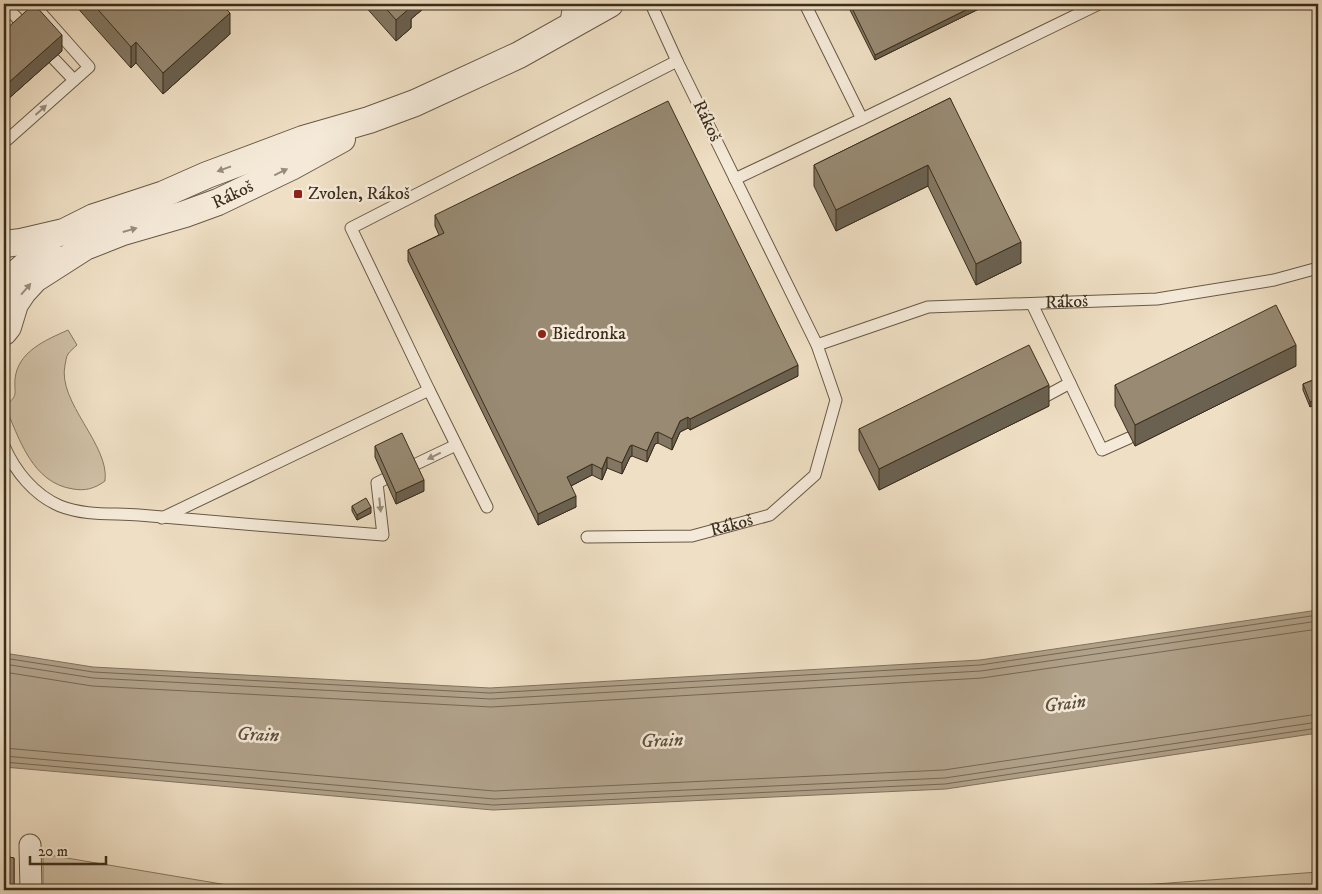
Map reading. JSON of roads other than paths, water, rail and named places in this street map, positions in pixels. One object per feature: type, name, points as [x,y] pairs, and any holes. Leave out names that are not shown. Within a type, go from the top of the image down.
[{"type":"street","name":"Rákoš","points":[[4,244],[64,232],[94,217],[164,194],[207,175],[303,139],[370,120],[415,103],[479,74],[565,30],[610,4]]},
{"type":"street","name":"Rákoš","points":[[4,332],[8,326],[15,304],[35,279],[85,247],[123,232],[185,214],[218,202],[334,144],[370,120]]},
{"type":"street","name":"Rákoš","points":[[4,226],[12,227],[59,217],[94,217]]},
{"type":"street","name":"Rákoš","points":[[4,284],[28,263],[61,249],[85,247]]},
{"type":"street","points":[[30,845],[31,890]]},
{"type":"lane","points":[[4,4],[26,28]]},
{"type":"lane","points":[[4,138],[7,140],[89,67],[33,4]]},
{"type":"lane","points":[[565,30],[569,4]]},
{"type":"lane","name":"Rákoš","points":[[587,537],[692,536],[770,515],[815,475],[836,400],[817,345],[677,61],[651,4]]},
{"type":"lane","points":[[805,4],[862,120]]},
{"type":"lane","points":[[735,179],[862,120],[1099,4]]},
{"type":"lane","points":[[54,59],[74,80]]},
{"type":"lane","points":[[487,507],[350,228],[677,61]]},
{"type":"lane","name":"Rákoš","points":[[817,345],[928,307],[1157,300],[1274,280],[1318,268]]},
{"type":"lane","points":[[1032,304],[1102,450],[1129,438]]},
{"type":"lane","points":[[1046,396],[1070,383]]},
{"type":"lane","points":[[162,518],[429,390]]},
{"type":"lane","points":[[412,466],[456,445]]},
{"type":"lane","points":[[4,446],[24,479],[43,496],[59,506],[96,514],[383,535],[377,483],[385,479]]},
{"type":"water","name":"Grain","points":[[1318,610],[1318,733],[946,789],[493,810],[4,767],[4,653],[93,667],[490,688],[980,660]]},
{"type":"place","name":"Zvolen, Rákoš","points":[[298,194]]},
{"type":"place","name":"Biedronka","points":[[542,334]]}]
